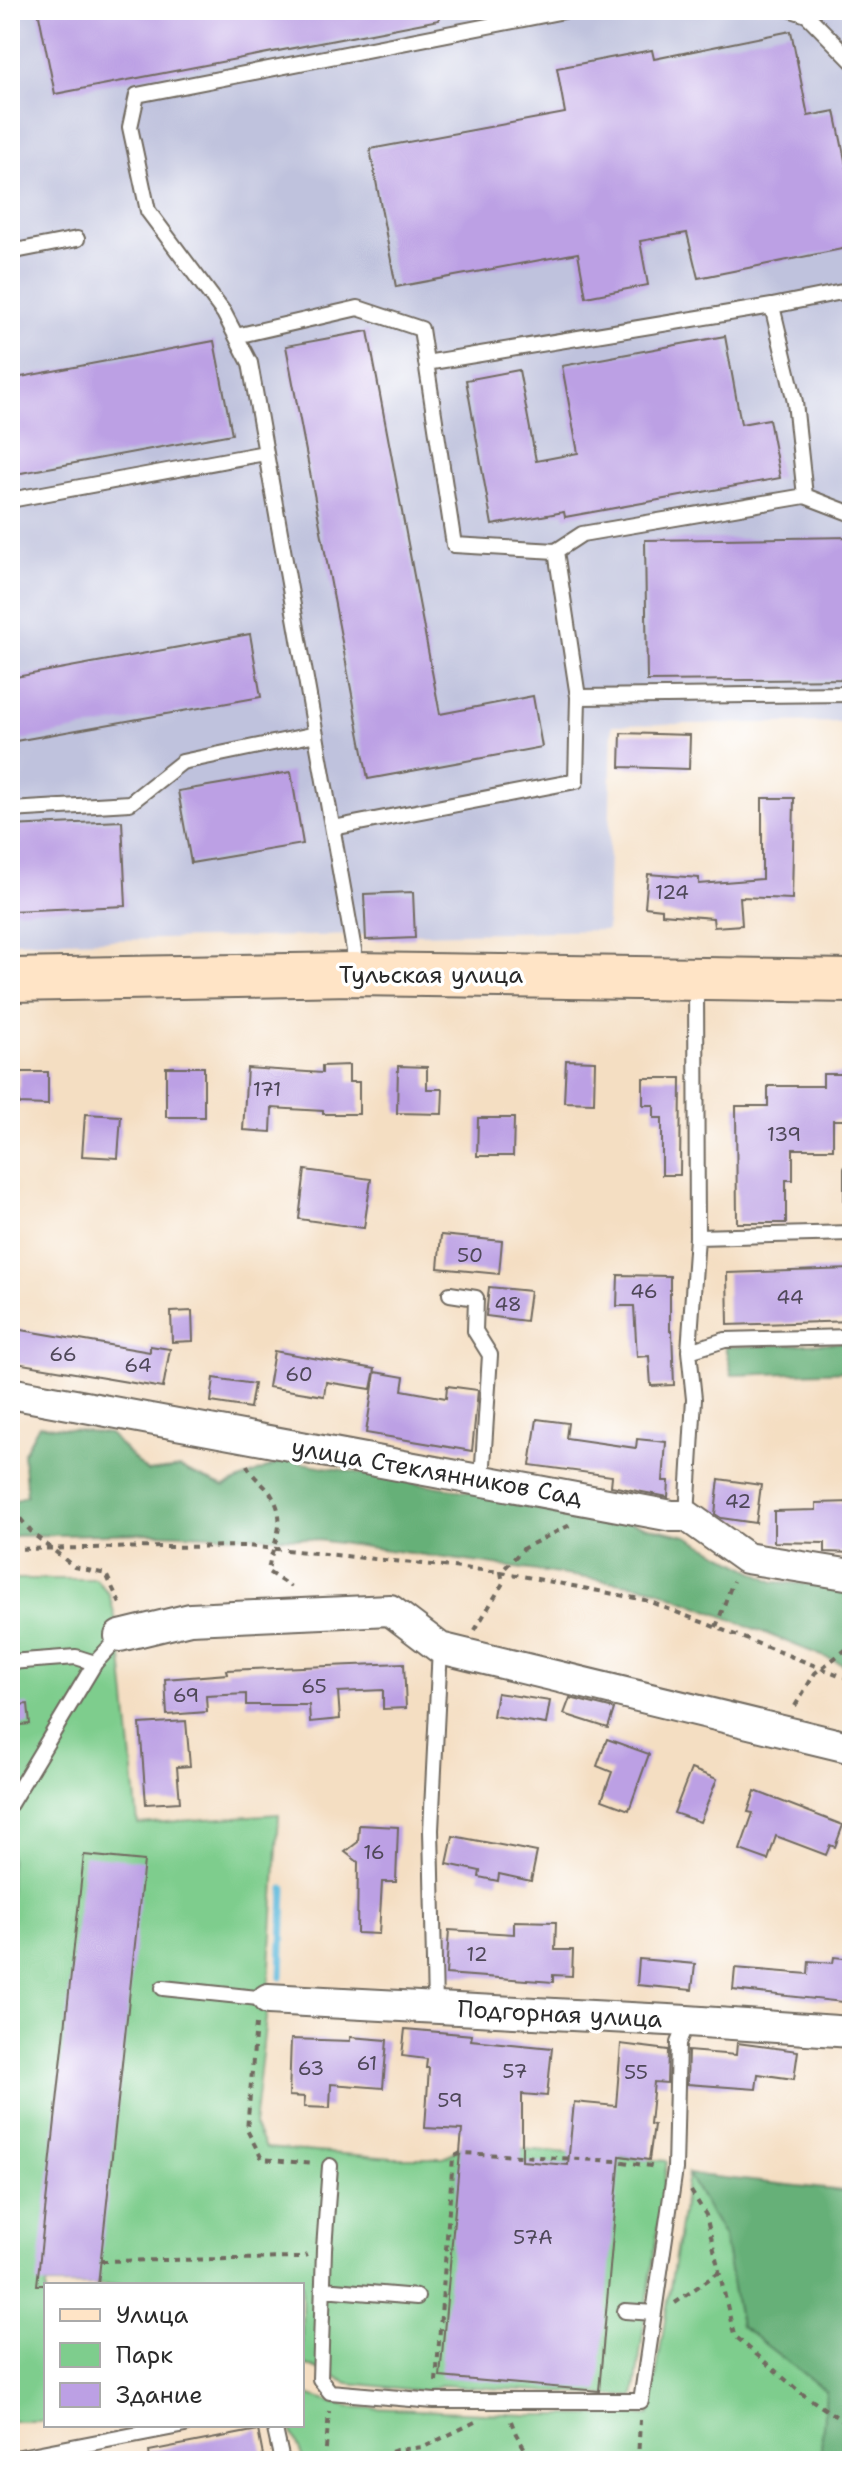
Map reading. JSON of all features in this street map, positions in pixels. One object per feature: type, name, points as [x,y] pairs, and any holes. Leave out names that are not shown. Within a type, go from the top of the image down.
[{"type":"main road","name":"Тульская улица","points":[[10,980],[352,974],[852,981]]},
{"type":"street","name":"улица Стеклянников Сад","points":[[10,1393],[687,1516],[746,1558],[852,1575]]},
{"type":"street","points":[[127,1634],[190,1619],[390,1610],[440,1648],[852,1748]]},
{"type":"street","name":"Подгорная улица","points":[[263,1998],[852,2032]]},
{"type":"lane","points":[[352,974],[354,950],[250,363],[224,313],[148,211],[130,127],[137,95],[569,10]]},
{"type":"lane","points":[[792,10],[807,15],[852,61]]},
{"type":"lane","points":[[10,252],[77,239]]},
{"type":"lane","points":[[426,363],[852,290]]},
{"type":"lane","points":[[772,306],[795,402],[805,496]]},
{"type":"lane","points":[[236,336],[358,308],[421,329],[454,545],[556,551],[582,534],[805,496],[852,514]]},
{"type":"lane","points":[[10,500],[265,453]]},
{"type":"lane","points":[[333,828],[576,781],[578,697],[556,551]]},
{"type":"lane","points":[[578,697],[852,694]]},
{"type":"lane","points":[[10,810],[130,803],[182,762],[316,734]]},
{"type":"lane","points":[[687,1516],[694,1399],[689,1351],[697,1237],[696,977]]},
{"type":"lane","points":[[697,1237],[852,1233],[852,1169]]},
{"type":"lane","points":[[450,1294],[476,1298],[475,1331],[490,1355],[482,1480]]},
{"type":"lane","points":[[689,1351],[725,1340],[852,1337]]},
{"type":"lane","points":[[10,1804],[95,1663],[127,1634]]},
{"type":"lane","points":[[435,2007],[431,1830],[440,1648]]},
{"type":"lane","points":[[10,1662],[76,1657],[95,1663]]},
{"type":"lane","points":[[163,1988],[263,1998]]},
{"type":"lane","points":[[330,2166],[320,2379],[330,2392],[434,2401],[641,2401],[675,2169],[678,2043],[687,2021]]},
{"type":"lane","points":[[323,2289],[417,2297]]},
{"type":"lane","points":[[625,2311],[654,2313]]},
{"type":"lane","points":[[10,2459],[175,2427]]},
{"type":"lane","points":[[274,2427],[282,2461]]},
{"type":"path","points":[[234,1434],[249,1471],[269,1491],[278,1507],[280,1528],[268,1572],[329,1613]]},
{"type":"path","points":[[10,1497],[19,1517],[33,1534],[74,1567],[106,1574],[127,1634]]},
{"type":"path","points":[[501,1572],[524,1548],[612,1504]]},
{"type":"path","points":[[10,1549],[247,1546],[501,1572],[645,1600],[852,1680]]},
{"type":"path","points":[[716,1627],[731,1586],[746,1558]]},
{"type":"path","points":[[440,1648],[468,1642],[503,1583],[501,1572]]},
{"type":"path","points":[[773,1729],[797,1705],[820,1667],[852,1645]]},
{"type":"path","points":[[263,1998],[247,2130],[262,2159],[330,2166]]},
{"type":"path","points":[[434,2401],[453,2157],[461,2153],[601,2160],[675,2169],[706,2215],[734,2335],[801,2393],[852,2427]]},
{"type":"path","points":[[101,2261],[299,2258],[324,2249]]},
{"type":"path","points":[[325,2461],[330,2392]]},
{"type":"path","points":[[506,2401],[516,2434],[532,2461]]},
{"type":"path","points":[[369,2461],[396,2450],[424,2447],[482,2419]]},
{"type":"shaded area","points":[[10,10],[852,10],[852,722],[612,725],[607,930],[415,934],[415,938],[366,940],[365,935],[10,942]]},
{"type":"green space","points":[[852,1342],[852,1371],[732,1375],[725,1347]]},
{"type":"green space","points":[[39,1425],[109,1434],[147,1472],[180,1468],[224,1487],[285,1460],[579,1511],[687,1536],[774,1582],[843,1586],[852,1600],[852,1668],[650,1587],[303,1538],[153,1533],[10,1536],[10,1503],[27,1495],[23,1454]]},
{"type":"green space","points":[[10,1579],[96,1579],[109,1594],[120,1636],[138,1824],[279,1814],[268,1999],[254,2125],[265,2148],[393,2158],[444,2158],[459,2148],[522,2149],[667,2161],[634,2397],[441,2385],[425,2391],[348,2383],[304,2364],[304,2283],[44,2283],[44,2421],[10,2421]]},
{"type":"green space","points":[[688,2174],[724,2237],[740,2325],[827,2391],[820,2461],[304,2461],[290,2427],[304,2427],[304,2389],[310,2396],[348,2407],[528,2415],[650,2415]]},
{"type":"green space","points":[[688,2174],[852,2192],[852,2461],[820,2461],[826,2391],[740,2325],[724,2237]]},
{"type":"building","points":[[38,10],[438,10],[439,20],[55,94]]},
{"type":"building","points":[[791,31],[808,116],[835,111],[852,194],[852,247],[698,278],[687,233],[640,241],[648,285],[586,297],[578,253],[396,287],[370,149],[565,113],[557,68],[652,50],[654,59]]},
{"type":"building","points":[[368,331],[440,714],[533,696],[542,747],[368,779],[286,346]]},
{"type":"building","points":[[725,336],[741,424],[769,419],[780,478],[565,517],[564,512],[492,525],[466,380],[519,370],[536,461],[578,453],[562,366]]},
{"type":"building","points":[[214,341],[232,434],[10,475],[10,379]]},
{"type":"building","points":[[852,537],[852,679],[647,681],[645,540]]},
{"type":"building","points":[[250,634],[261,697],[10,742],[10,678]]},
{"type":"building","points":[[621,733],[690,735],[689,769],[620,767]]},
{"type":"building","points":[[291,772],[303,844],[191,863],[178,791]]},
{"type":"building","points":[[762,798],[794,798],[792,899],[740,897],[742,925],[714,927],[713,918],[662,914],[662,909],[645,907],[648,874],[699,878],[699,884],[762,879]]},
{"type":"building","points":[[122,821],[126,906],[10,911],[10,826]]},
{"type":"building","points":[[413,892],[415,938],[366,940],[364,894]]},
{"type":"building","points":[[566,1060],[595,1061],[594,1103],[564,1102]]},
{"type":"building","points":[[349,1065],[349,1082],[359,1082],[359,1114],[323,1114],[323,1111],[272,1108],[271,1132],[243,1130],[247,1068],[322,1073],[322,1066]]},
{"type":"building","points":[[398,1066],[427,1067],[427,1089],[443,1089],[442,1114],[397,1113]]},
{"type":"building","points":[[166,1067],[204,1067],[204,1117],[166,1117]]},
{"type":"building","points":[[19,1072],[48,1072],[48,1105],[19,1104]]},
{"type":"building","points":[[823,1074],[852,1074],[852,1120],[833,1120],[833,1149],[793,1149],[793,1180],[786,1180],[786,1223],[737,1223],[736,1106],[768,1106],[768,1086],[823,1086]]},
{"type":"building","points":[[643,1078],[681,1078],[680,1175],[662,1175],[662,1118],[654,1118],[654,1105],[643,1105]]},
{"type":"building","points":[[85,1114],[121,1116],[118,1158],[82,1156]]},
{"type":"building","points":[[478,1118],[514,1118],[513,1156],[477,1156]]},
{"type":"building","points":[[305,1170],[371,1179],[364,1228],[299,1219]]},
{"type":"building","points":[[441,1235],[502,1241],[499,1274],[438,1268]]},
{"type":"building","points":[[852,1269],[852,1321],[728,1325],[727,1273]]},
{"type":"building","points":[[618,1275],[670,1276],[674,1385],[651,1386],[649,1356],[637,1357],[634,1306],[617,1306]]},
{"type":"building","points":[[489,1287],[530,1291],[526,1321],[486,1316]]},
{"type":"building","points":[[192,1311],[193,1341],[172,1342],[171,1312]]},
{"type":"building","points":[[10,1328],[150,1352],[150,1346],[170,1349],[163,1388],[10,1362]]},
{"type":"building","points":[[274,1351],[375,1369],[371,1389],[326,1382],[324,1396],[268,1387]]},
{"type":"building","points":[[375,1372],[404,1377],[402,1390],[446,1398],[447,1386],[478,1390],[472,1451],[366,1433]]},
{"type":"building","points":[[214,1378],[254,1384],[250,1408],[211,1402]]},
{"type":"building","points":[[537,1419],[568,1423],[566,1438],[636,1448],[637,1439],[666,1442],[663,1481],[669,1481],[668,1497],[611,1486],[612,1476],[530,1465]]},
{"type":"building","points":[[719,1479],[761,1485],[756,1523],[721,1518],[715,1514]]},
{"type":"building","points":[[852,1502],[852,1553],[825,1552],[825,1543],[774,1542],[774,1511],[816,1510],[816,1503]]},
{"type":"building","points":[[404,1663],[406,1708],[383,1709],[383,1690],[338,1692],[340,1719],[310,1722],[309,1705],[246,1705],[246,1694],[206,1696],[207,1712],[167,1715],[165,1679],[227,1674],[226,1670]]},
{"type":"building","points":[[497,1693],[550,1701],[546,1724],[493,1716]]},
{"type":"building","points":[[570,1698],[614,1709],[608,1728],[564,1714]]},
{"type":"building","points":[[28,1704],[30,1724],[10,1726],[10,1706]]},
{"type":"building","points":[[186,1721],[190,1766],[177,1767],[180,1802],[146,1804],[140,1724]]},
{"type":"building","points":[[607,1739],[649,1754],[629,1810],[602,1800],[612,1772],[597,1766]]},
{"type":"building","points":[[691,1769],[717,1779],[700,1822],[674,1813]]},
{"type":"building","points":[[755,1791],[843,1825],[835,1847],[830,1845],[826,1855],[776,1836],[768,1860],[740,1850],[753,1813],[748,1812]]},
{"type":"building","points":[[359,1825],[398,1827],[396,1882],[382,1882],[379,1934],[357,1933],[358,1862],[345,1852],[358,1842]]},
{"type":"building","points":[[453,1836],[537,1852],[531,1881],[499,1874],[498,1881],[479,1877],[480,1871],[447,1864]]},
{"type":"building","points":[[84,1855],[144,1861],[98,2283],[37,2285]]},
{"type":"building","points":[[514,1921],[556,1922],[555,1950],[573,1950],[572,1976],[553,1975],[553,1982],[446,1974],[449,1930],[514,1934]]},
{"type":"building","points":[[834,1957],[852,1959],[852,2003],[733,1990],[735,1968],[808,1974],[809,1961],[833,1963]]},
{"type":"building","points":[[639,1959],[695,1964],[692,1990],[637,1985]]},
{"type":"building","points":[[405,2029],[472,2035],[471,2040],[552,2048],[547,2096],[522,2094],[522,2161],[568,2165],[574,2102],[616,2106],[621,2044],[668,2050],[667,2083],[654,2082],[650,2124],[654,2125],[649,2160],[620,2156],[599,2391],[440,2377],[462,2130],[425,2128],[429,2068],[426,2068],[427,2059],[402,2056]]},
{"type":"building","points":[[350,2037],[387,2040],[383,2088],[331,2084],[330,2108],[304,2107],[305,2097],[289,2096],[291,2039],[350,2041]]},
{"type":"building","points":[[737,2043],[798,2051],[794,2079],[758,2074],[756,2089],[687,2084],[688,2051],[736,2055]]},
{"type":"building","points":[[258,2430],[264,2461],[150,2461],[149,2451]]},
{"type":"waterway","points":[[281,1977],[284,1889]]}]
